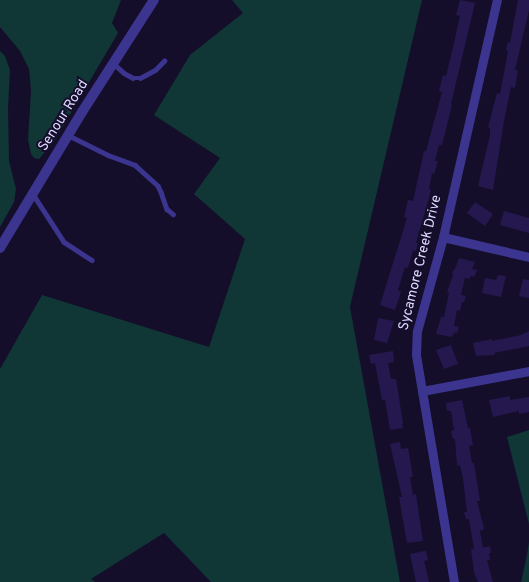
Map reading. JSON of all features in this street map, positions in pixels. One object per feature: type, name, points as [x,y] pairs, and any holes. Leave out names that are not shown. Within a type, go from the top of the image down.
[{"type":"street","name":"Senour Road","points":[[0,248],[68,135],[154,0]]},
{"type":"street","name":"Sycamore Creek Drive","points":[[454,582],[416,355],[417,331],[443,237],[497,0]]},
{"type":"street","points":[[443,237],[529,257]]},
{"type":"street","points":[[422,391],[529,371]]},
{"type":"lane","points":[[114,64],[124,73],[134,78],[140,78],[155,70],[164,61]]},
{"type":"lane","points":[[68,135],[108,155],[135,165],[158,186],[162,192],[167,209],[173,214]]},
{"type":"lane","points":[[33,193],[64,242],[92,260]]},
{"type":"green space","points":[[0,0],[121,0],[112,23],[118,33],[55,140],[39,159],[34,158],[31,154],[28,140],[31,90],[29,69],[20,51],[0,27]]},
{"type":"green space","points":[[232,0],[422,0],[350,307],[400,582],[211,582],[164,533],[91,579],[95,582],[0,582],[0,369],[42,295],[209,347],[245,239],[194,194],[220,158],[154,115],[190,55],[243,13]]},
{"type":"green space","points":[[0,51],[5,56],[10,70],[8,108],[9,161],[16,189],[14,202],[0,227]]},
{"type":"green space","points":[[529,430],[529,524],[507,437]]},
{"type":"green space","points":[[529,542],[529,582],[521,582],[527,555]]},
{"type":"building","points":[[460,0],[475,3],[442,145],[439,145],[435,161],[438,161],[434,174],[432,173],[429,189],[431,189],[416,243],[418,243],[416,251],[413,250],[408,268],[405,267],[398,290],[401,292],[395,310],[380,305],[407,218],[404,217],[408,200],[413,201],[424,151],[426,151],[442,92],[439,91],[443,75],[446,76],[454,43],[460,16],[456,15]]},
{"type":"building","points":[[518,0],[529,0],[529,10],[515,70],[518,70],[515,88],[511,87],[504,121],[493,190],[478,186],[490,135],[490,128],[488,127],[497,93],[500,94],[508,51],[506,50],[508,42],[510,43]]},
{"type":"building","points":[[475,202],[493,214],[485,226],[467,213]]},
{"type":"building","points":[[504,211],[529,218],[529,233],[500,225]]},
{"type":"building","points":[[459,258],[475,262],[472,269],[477,270],[474,277],[471,276],[469,279],[465,278],[461,295],[466,296],[464,302],[462,302],[460,311],[457,310],[454,326],[459,327],[457,333],[454,333],[452,337],[436,334],[441,317],[444,317],[449,293],[447,292],[453,275],[452,272],[455,269]]},
{"type":"building","points":[[498,275],[506,276],[501,297],[482,293],[485,278],[496,280]]},
{"type":"building","points":[[523,279],[529,280],[529,298],[519,296]]},
{"type":"building","points":[[378,318],[394,321],[387,343],[374,340]]},
{"type":"building","points":[[529,331],[529,346],[494,353],[495,355],[476,356],[473,343],[521,335]]},
{"type":"building","points":[[451,345],[458,364],[444,369],[436,350]]},
{"type":"building","points":[[393,351],[394,362],[388,363],[391,379],[396,379],[403,428],[390,430],[385,400],[382,400],[375,363],[371,364],[369,355]]},
{"type":"building","points":[[510,396],[510,400],[529,397],[529,412],[519,414],[519,411],[493,417],[489,400]]},
{"type":"building","points":[[462,400],[473,445],[469,446],[472,463],[474,463],[480,501],[477,501],[484,528],[480,531],[483,548],[490,546],[490,560],[487,560],[493,582],[478,582],[474,572],[471,549],[474,549],[469,519],[466,519],[464,512],[467,512],[463,479],[460,465],[457,466],[455,439],[453,439],[451,431],[454,430],[451,411],[447,411],[446,403]]},
{"type":"building","points":[[400,442],[401,449],[408,448],[413,477],[410,477],[413,495],[416,494],[423,541],[407,543],[399,497],[402,497],[390,444]]},
{"type":"building","points":[[426,551],[428,560],[424,561],[429,582],[416,582],[410,554]]}]
